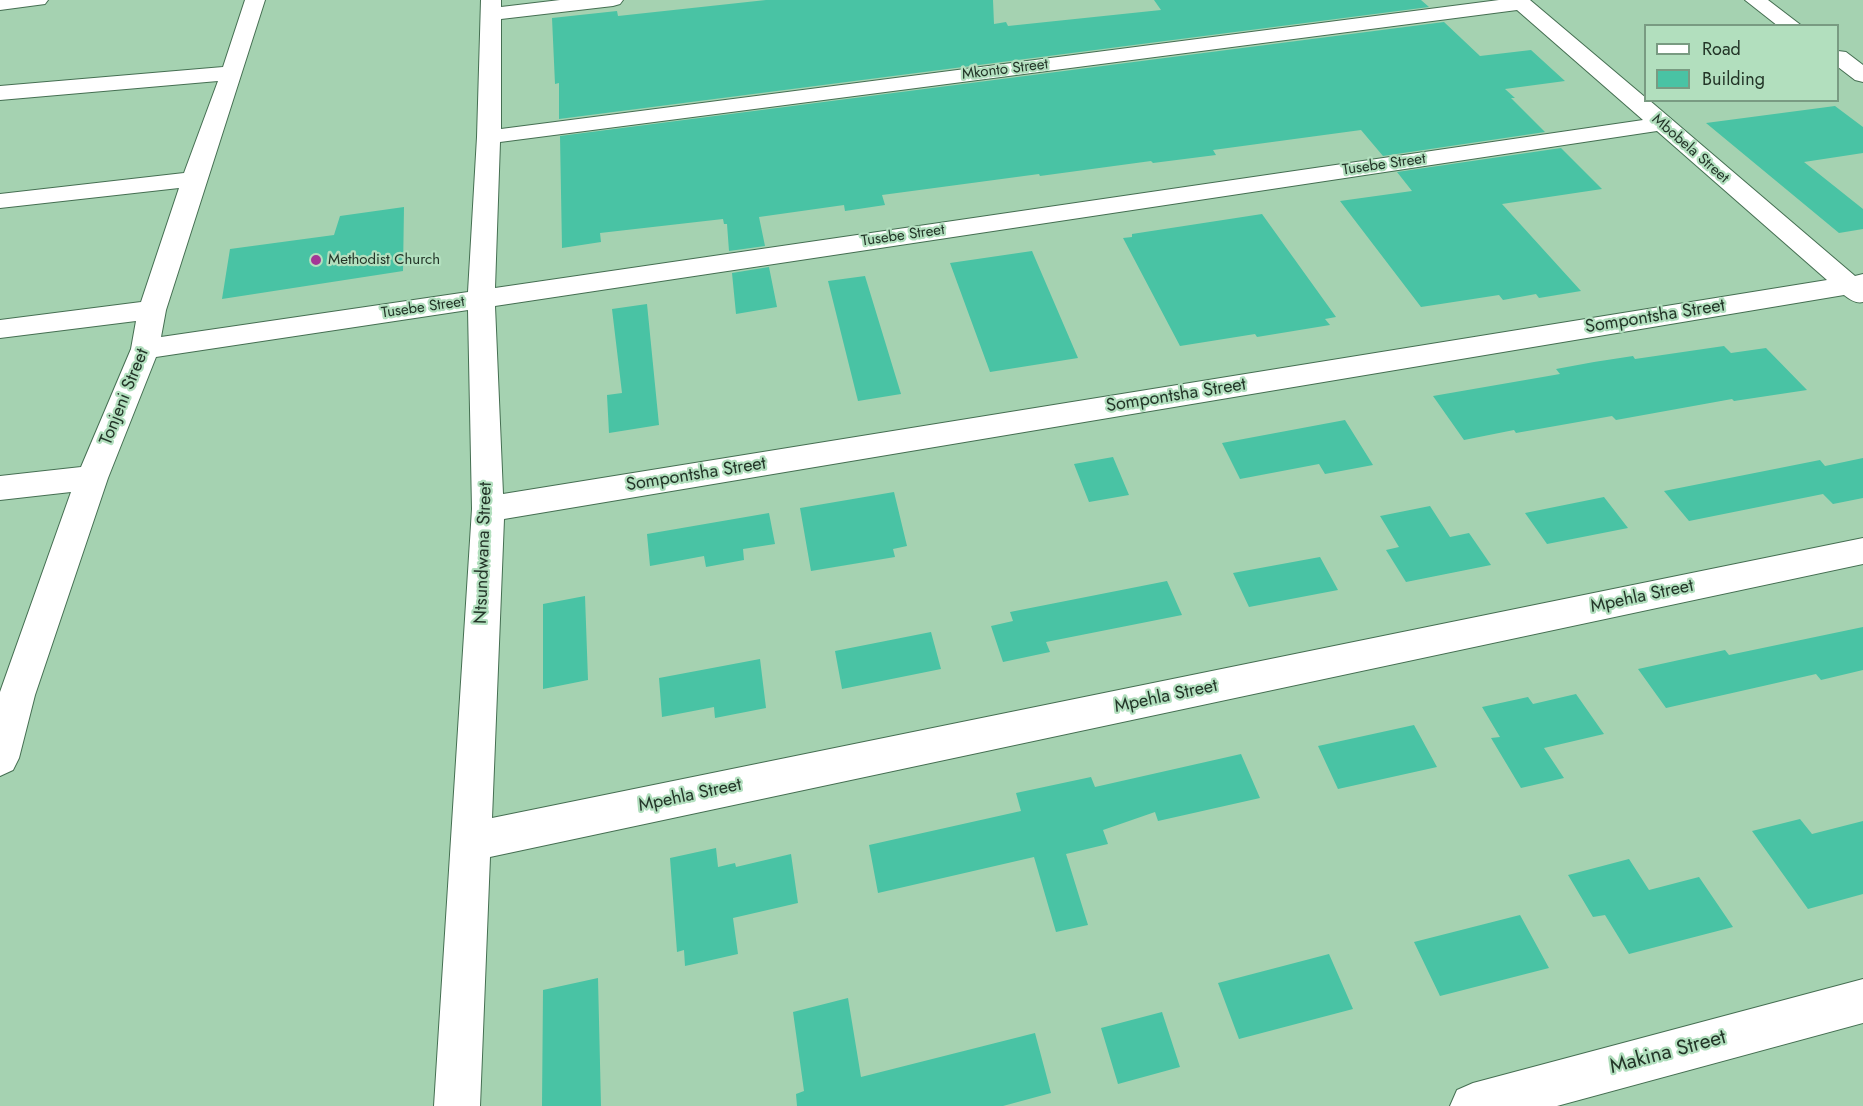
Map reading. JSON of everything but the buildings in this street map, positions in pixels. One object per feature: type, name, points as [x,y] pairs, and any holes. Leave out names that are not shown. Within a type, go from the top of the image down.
[{"type":"street","points":[[0,4],[38,0]]},
{"type":"street","name":"Tonjeni Street","points":[[0,758],[9,697],[92,478],[145,349],[152,310],[255,0]]},
{"type":"street","points":[[490,7],[613,0]]},
{"type":"street","points":[[1755,0],[1789,24]]},
{"type":"street","name":"Mbobela Street","points":[[1520,2],[1661,124],[1859,288]]},
{"type":"street","name":"Mkonto Street","points":[[489,138],[1520,2]]},
{"type":"street","name":"Ntsundwana Street","points":[[457,1106],[488,509],[481,299],[489,138],[490,7]]},
{"type":"street","points":[[1839,58],[1863,75]]},
{"type":"street","points":[[0,93],[232,73]]},
{"type":"street","name":"Tusebe Street","points":[[145,349],[1661,124]]},
{"type":"street","points":[[0,201],[194,179]]},
{"type":"street","name":"Sompontsha Street","points":[[488,509],[1859,288]]},
{"type":"street","points":[[0,329],[152,310]]},
{"type":"street","points":[[0,488],[92,478]]},
{"type":"street","name":"Mpehla Street","points":[[469,842],[1863,551]]},
{"type":"street","name":"Makina Street","points":[[1473,1106],[1863,1001]]},
{"type":"place","name":"Methodist Church","points":[[316,260]]}]
